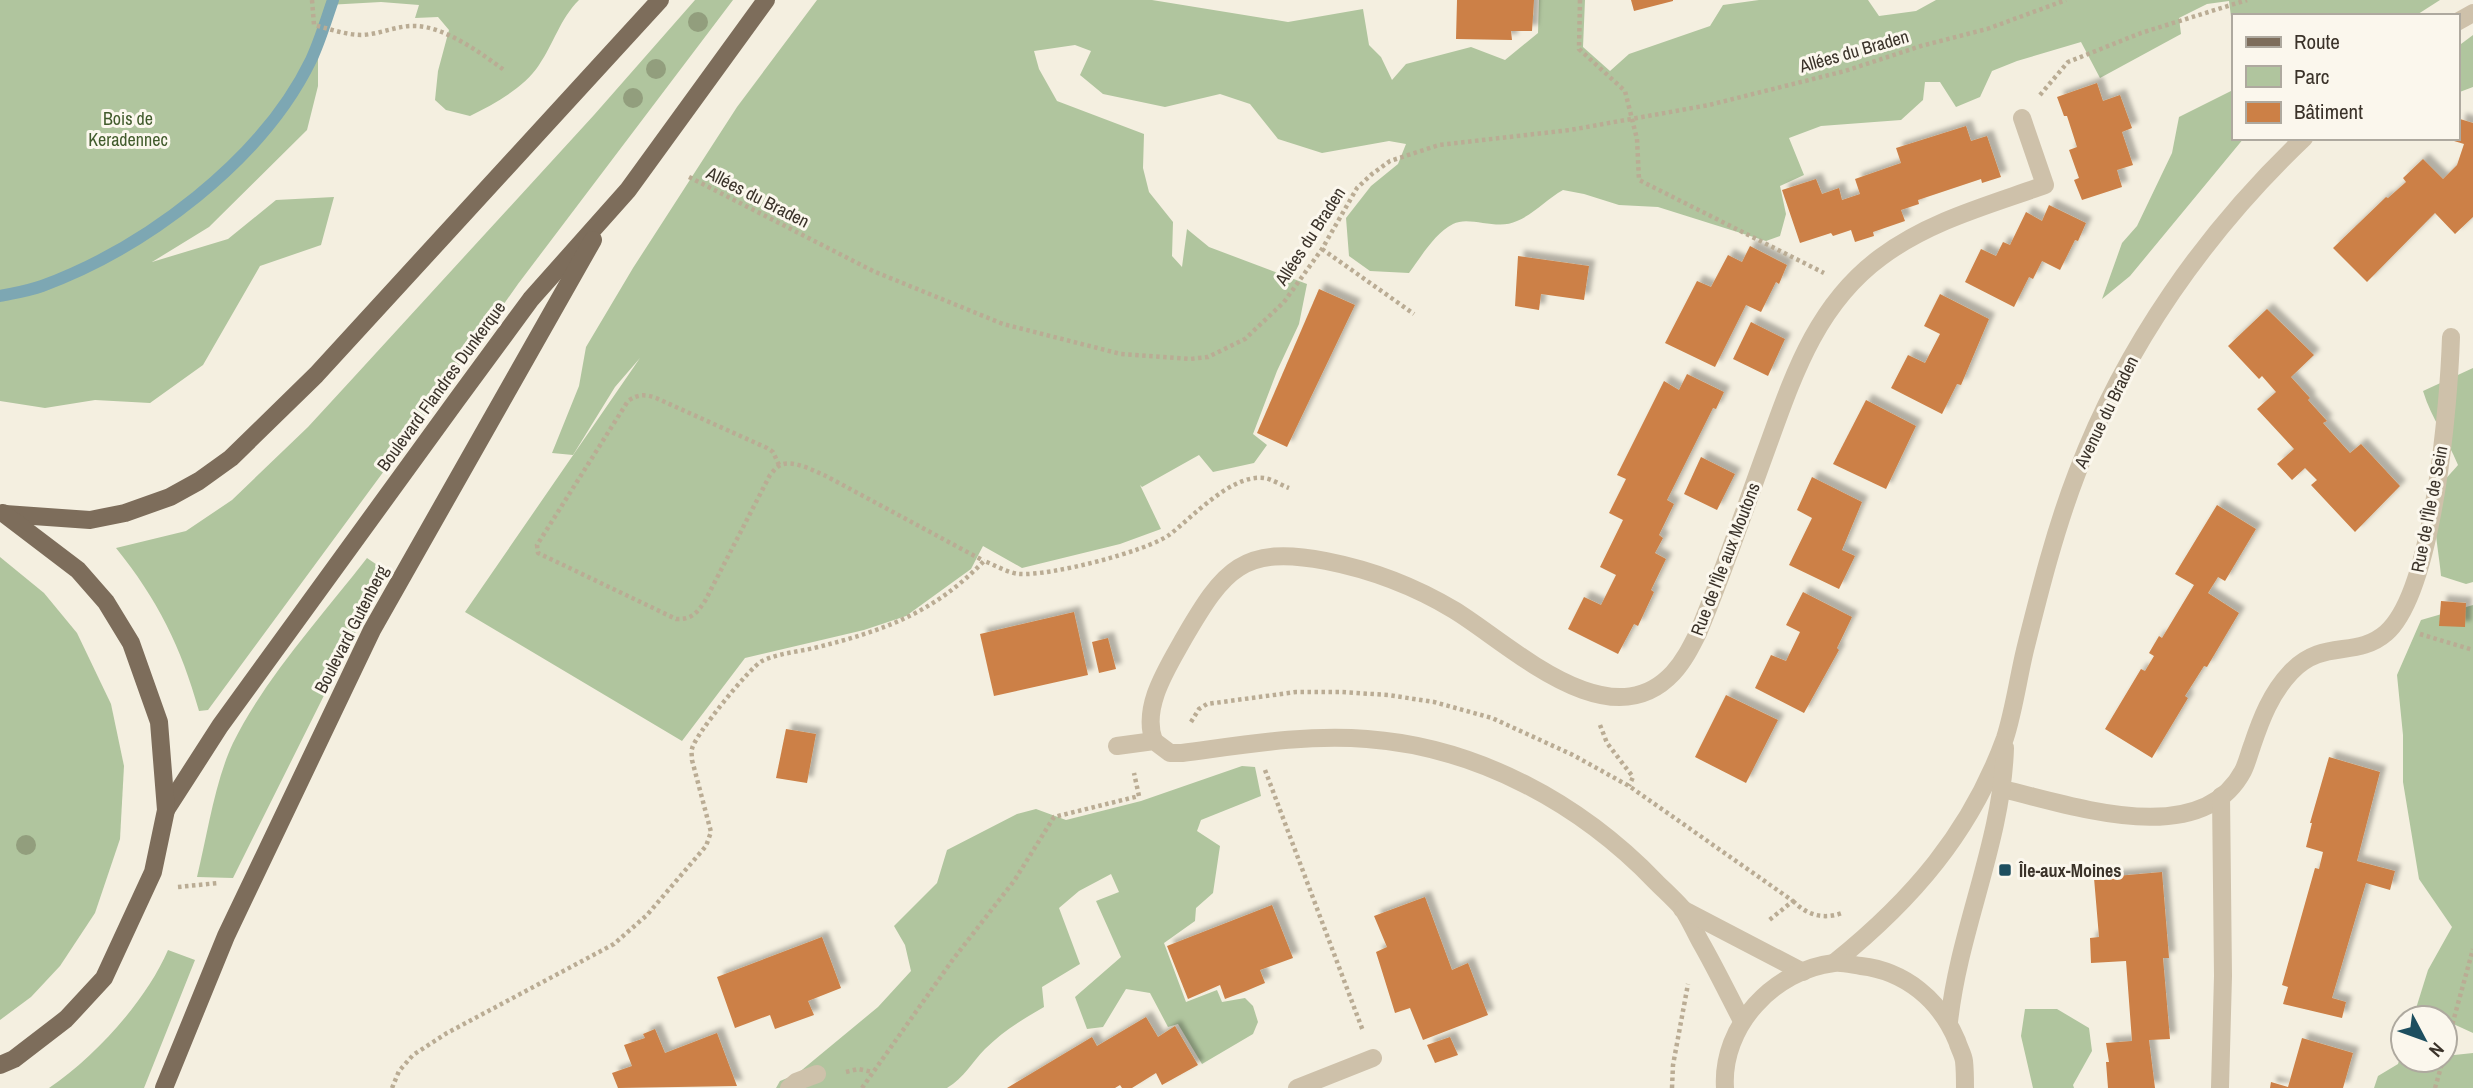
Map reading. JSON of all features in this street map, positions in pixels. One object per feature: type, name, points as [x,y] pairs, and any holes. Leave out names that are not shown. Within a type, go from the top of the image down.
[{"type":"main road","points":[[3,513],[90,520],[125,513],[170,497],[232,458],[335,355],[660,0]]},
{"type":"main road","name":"Boulevard Flandres Dunkerque","points":[[166,810],[252,681],[531,299],[628,190],[766,0]]},
{"type":"main road","name":"Boulevard Gutenberg","points":[[164,1088],[246,892],[372,630],[612,208]]},
{"type":"main road","points":[[0,1065],[14,1059],[66,1020],[104,978],[153,872],[166,810],[159,722],[131,643],[106,602],[78,570],[3,513]]},
{"type":"street","name":"Rue de l'Île aux Moutons","points":[[1154,741],[1150,730],[1157,694],[1166,671],[1190,628],[1230,573],[1258,558],[1277,555],[1357,567],[1411,587],[1454,610],[1573,687],[1615,698],[1656,687],[1671,675],[1685,658],[1712,599],[1797,366],[1829,307],[1847,284],[1881,256],[1917,234],[1943,221],[2045,185],[2022,118]]},
{"type":"street","name":"Avenue du Braden","points":[[1835,962],[1891,915],[1938,862],[1981,791],[2005,736],[2045,570],[2077,472],[2110,396],[2171,295],[2221,227],[2247,196],[2302,140]]},
{"type":"street","name":"Rue de l'Île de Sein","points":[[2002,789],[2086,810],[2133,815],[2193,813],[2221,796],[2243,771],[2266,708],[2279,684],[2300,663],[2317,653],[2371,642],[2385,634],[2397,622],[2412,592],[2430,526],[2444,433],[2451,337]]},
{"type":"street","name":"Avenue du Braden","points":[[1949,1022],[1954,982],[1982,879],[2002,789],[2005,736]]},
{"type":"street","points":[[1122,746],[1154,741],[1170,753],[1182,753],[1301,739],[1367,739],[1410,744],[1517,779],[1585,821],[1641,866],[1682,909],[1742,1021]]},
{"type":"street","points":[[2220,1088],[2221,796]]},
{"type":"street","points":[[1682,909],[1803,972]]},
{"type":"street","points":[[1725,1088],[1729,1048],[1742,1021],[1759,1000],[1779,983],[1835,962],[1874,967],[1904,979],[1930,997],[1949,1022],[1964,1059],[1965,1088]]},
{"type":"street","points":[[1297,1088],[1373,1058]]},
{"type":"street","points":[[789,1088],[796,1082],[817,1074]]},
{"type":"path","points":[[312,0],[314,25],[364,35],[419,26],[447,35],[476,50],[504,70]]},
{"type":"path","points":[[1580,0],[1579,49],[1625,91],[1639,150],[1639,180],[1847,284]]},
{"type":"path","name":"Allées du Braden","points":[[689,177],[851,261],[1003,324],[1121,354],[1190,359],[1208,357],[1245,339],[1284,302],[1322,249],[1357,188],[1390,161],[1439,145],[1570,130],[1709,105],[1845,71],[1921,46],[1987,29],[2066,0]]},
{"type":"path","points":[[2022,118],[2068,62],[2141,33],[2247,0]]},
{"type":"path","points":[[1322,249],[1414,314]]},
{"type":"path","points":[[779,466],[773,452],[767,448],[647,394],[635,397],[628,401],[537,545],[538,553],[676,619],[687,620],[699,611],[705,601],[771,475],[779,466],[794,465],[826,476],[984,561],[1018,574],[1069,568],[1143,549],[1168,535],[1199,509],[1246,480],[1264,478],[1289,488]]},
{"type":"path","points":[[392,1088],[399,1071],[413,1055],[447,1033],[614,944],[647,915],[706,846],[711,832],[692,760],[692,749],[729,696],[759,663],[893,625],[920,612],[965,582],[984,561]]},
{"type":"path","points":[[2397,622],[2422,635],[2473,650]]},
{"type":"path","points":[[1601,696],[1599,721],[1607,743],[1633,777],[1629,786]]},
{"type":"path","points":[[1254,743],[1373,1058]]},
{"type":"path","points":[[862,1088],[954,958],[1014,881],[1054,817],[1139,796],[1122,746]]},
{"type":"path","points":[[1793,901],[1808,913],[1820,917],[1845,911]]},
{"type":"path","points":[[2458,1004],[2473,949]]},
{"type":"green space","name":"Bois de Keradennec","points":[[0,0],[579,0],[567,15],[533,73],[508,95],[470,116],[446,110],[435,100],[438,71],[449,30],[438,17],[415,18],[419,5],[381,2],[327,5],[318,59],[318,86],[307,130],[209,227],[152,262],[228,239],[276,200],[334,197],[321,245],[260,266],[203,365],[150,403],[95,400],[45,408],[0,401]]},
{"type":"green space","points":[[695,0],[733,0],[518,284],[437,399],[208,710],[199,711],[167,625],[144,586],[116,548],[186,531],[232,500],[308,427],[594,115]]},
{"type":"green space","points":[[817,0],[1152,0],[1288,22],[1363,9],[1369,45],[1381,57],[1392,80],[1406,64],[1471,47],[1505,60],[1538,33],[1539,0],[1585,0],[1583,47],[1610,71],[1629,54],[1710,26],[1723,5],[1759,0],[1868,0],[1879,16],[1916,11],[1936,0],[2440,0],[2418,14],[2232,14],[2232,24],[2229,1],[2207,4],[2179,18],[2181,34],[2100,78],[2081,42],[1992,71],[1980,97],[1956,107],[1940,82],[1925,82],[1923,100],[1901,120],[1821,126],[1789,138],[1804,175],[1780,186],[1786,214],[1780,236],[1766,241],[1658,207],[1619,205],[1563,190],[1529,214],[1509,224],[1467,221],[1453,224],[1434,240],[1409,273],[1370,271],[1349,256],[1346,218],[1371,186],[1398,164],[1406,144],[1389,141],[1322,153],[1278,139],[1250,104],[1220,94],[1165,107],[1103,94],[1080,75],[1091,51],[1075,45],[1034,51],[1039,69],[1057,101],[1144,134],[1143,168],[1149,192],[1173,222],[1172,256],[1182,267],[1187,229],[1209,247],[1307,284],[1299,324],[1277,371],[1253,434],[1267,445],[1254,463],[1213,472],[1199,455],[1142,487],[1140,485],[1161,529],[1120,544],[1022,568],[983,546],[971,569],[906,616],[864,630],[745,658],[682,741],[465,612],[640,358],[615,387],[573,455],[552,453],[579,386],[586,347],[633,268],[737,107]]},
{"type":"green space","points":[[2473,35],[2473,87],[2459,92],[2459,46]]},
{"type":"green space","points":[[2232,90],[2232,140],[2242,140],[2130,276],[2102,299],[2122,243],[2137,226],[2172,153],[2179,117]]},
{"type":"green space","points":[[2473,368],[2473,582],[2466,584],[2441,576],[2435,508],[2440,487],[2458,465],[2423,391]]},
{"type":"green space","points":[[0,557],[44,593],[77,633],[111,704],[124,766],[120,839],[95,913],[60,966],[31,997],[0,1020]]},
{"type":"green space","points":[[367,558],[386,571],[233,878],[197,877],[216,791],[233,743],[278,671]]},
{"type":"green space","points":[[2473,605],[2473,1033],[2459,1027],[2459,1004],[2417,1004],[2428,970],[2452,927],[2419,879],[2403,782],[2403,735],[2397,675],[2421,620]]},
{"type":"green space","points":[[1242,766],[1255,767],[1261,796],[1201,820],[1197,831],[1220,846],[1213,893],[1196,908],[1195,921],[1164,943],[1186,1002],[1217,990],[1222,1002],[1245,998],[1253,1006],[1258,1022],[1253,1034],[1202,1064],[1178,1024],[1168,1027],[1150,993],[1126,989],[1103,1027],[1087,1029],[1075,997],[1121,957],[1096,901],[1119,892],[1111,874],[1079,891],[1059,908],[1080,964],[1042,987],[1044,1007],[999,1037],[947,1088],[776,1088],[780,1081],[797,1074],[878,1007],[911,971],[905,945],[894,926],[937,883],[947,850],[1017,814],[1036,809],[1066,820],[1141,801]]},
{"type":"green space","points":[[168,950],[195,960],[144,1088],[49,1088],[84,1061],[118,1027],[147,989]]},
{"type":"green space","points":[[2025,1009],[2057,1009],[2089,1028],[2092,1051],[2073,1085],[2074,1088],[2033,1088],[2021,1036]]},
{"type":"green space","points":[[2473,1053],[2473,1088],[2374,1088],[2378,1076],[2389,1069],[2389,1074],[2459,1074],[2459,1054]]},
{"type":"building","points":[[1457,0],[1534,0],[1532,31],[1511,31],[1512,40],[1456,39]]},
{"type":"building","points":[[1631,0],[1673,0],[1673,1],[1634,11]]},
{"type":"building","points":[[2097,83],[2103,101],[2120,95],[2132,128],[2122,132],[2133,165],[2117,170],[2122,187],[2082,200],[2074,180],[2079,178],[2069,150],[2077,147],[2067,116],[2064,116],[2057,97]]},
{"type":"building","points":[[2460,119],[2473,123],[2473,217],[2455,234],[2435,213],[2367,282],[2333,248],[2386,197],[2406,182],[2403,178],[2423,159],[2443,179],[2457,165],[2464,144],[2454,141],[2459,140]]},
{"type":"building","points":[[1966,126],[1971,141],[1987,136],[2001,177],[1982,183],[1981,179],[1918,200],[1919,204],[1901,210],[1905,221],[1873,232],[1874,236],[1855,242],[1851,230],[1800,243],[1782,190],[1816,179],[1822,194],[1839,188],[1842,200],[1860,194],[1855,179],[1901,163],[1896,148]]},
{"type":"building","points":[[2049,205],[2086,223],[2060,270],[2042,261],[2033,279],[2029,277],[2014,307],[1965,282],[1981,249],[1996,256],[2003,242],[2010,245],[2026,212],[2042,221]]},
{"type":"building","points":[[1750,246],[1787,265],[1779,284],[1776,282],[1761,312],[1746,305],[1715,367],[1665,343],[1697,281],[1711,287],[1728,255],[1742,262]]},
{"type":"building","points":[[1518,256],[1589,266],[1584,300],[1541,294],[1539,310],[1515,306]]},
{"type":"building","points":[[1319,289],[1355,305],[1287,447],[1257,433]]},
{"type":"building","points":[[1940,294],[1989,319],[1961,385],[1957,384],[1942,414],[1891,388],[1908,355],[1925,363],[1940,334],[1924,326]]},
{"type":"building","points":[[2267,309],[2314,355],[2291,377],[2327,421],[2323,423],[2350,453],[2361,444],[2400,486],[2355,532],[2311,485],[2317,480],[2305,468],[2292,480],[2277,464],[2294,449],[2257,409],[2276,392],[2262,376],[2259,379],[2228,346]]},
{"type":"building","points":[[1751,322],[1785,339],[1768,376],[1733,359]]},
{"type":"building","points":[[1687,374],[1724,392],[1716,409],[1713,408],[1667,500],[1674,504],[1659,535],[1663,538],[1655,553],[1666,559],[1638,626],[1634,624],[1618,654],[1568,629],[1584,597],[1601,605],[1616,575],[1600,567],[1623,520],[1609,513],[1626,479],[1617,475],[1664,381],[1679,390]]},
{"type":"building","points":[[1866,400],[1916,426],[1886,489],[1833,464]]},
{"type":"building","points":[[1701,457],[1735,474],[1717,510],[1684,494]]},
{"type":"building","points":[[1812,477],[1862,502],[1842,550],[1855,556],[1839,589],[1789,565],[1812,518],[1797,510]]},
{"type":"building","points":[[2217,505],[2256,529],[2225,581],[2218,577],[2208,593],[2239,613],[2207,667],[2204,666],[2185,696],[2188,698],[2152,758],[2105,729],[2141,669],[2145,671],[2154,656],[2149,653],[2159,636],[2162,638],[2194,585],[2175,574]]},
{"type":"building","points":[[1803,592],[1852,617],[1837,648],[1839,650],[1804,713],[1755,688],[1771,655],[1786,661],[1800,632],[1786,625]]},
{"type":"building","points":[[2441,601],[2466,603],[2465,627],[2439,626]]},
{"type":"building","points":[[1074,612],[1088,675],[994,696],[980,634]]},
{"type":"building","points":[[1108,638],[1116,669],[1099,673],[1092,642]]},
{"type":"building","points":[[1726,695],[1778,720],[1746,783],[1695,757]]},
{"type":"building","points":[[786,729],[816,734],[807,783],[776,778]]},
{"type":"building","points":[[2329,757],[2380,772],[2357,861],[2395,871],[2390,890],[2366,883],[2332,998],[2346,1002],[2342,1018],[2283,1004],[2288,987],[2282,985],[2315,868],[2319,869],[2323,852],[2306,847]]},
{"type":"building","points":[[2162,872],[2169,958],[2163,958],[2170,1039],[2149,1040],[2155,1088],[2108,1088],[2106,1062],[2109,1062],[2106,1043],[2132,1041],[2126,961],[2091,963],[2090,938],[2099,937],[2094,878]]},
{"type":"building","points":[[1425,897],[1452,970],[1468,963],[1488,1015],[1423,1040],[1410,1008],[1395,1013],[1376,952],[1387,947],[1374,916]]},
{"type":"building","points":[[1272,905],[1293,958],[1260,970],[1265,983],[1246,991],[1225,999],[1220,985],[1188,999],[1167,946]]},
{"type":"building","points":[[822,937],[841,988],[808,1001],[814,1015],[775,1029],[770,1015],[735,1028],[717,977]]},
{"type":"building","points":[[1146,1017],[1158,1037],[1175,1026],[1198,1065],[1162,1085],[1156,1073],[1132,1088],[1122,1088],[1120,1085],[1115,1088],[1007,1088],[1092,1037],[1097,1046]]},
{"type":"building","points":[[655,1029],[665,1053],[717,1033],[737,1086],[618,1088],[612,1073],[632,1066],[624,1045],[645,1038],[643,1034]]},
{"type":"building","points":[[1450,1037],[1458,1055],[1435,1063],[1427,1045]]},
{"type":"building","points":[[2302,1038],[2353,1053],[2343,1088],[2270,1088],[2271,1082],[2288,1087]]},
{"type":"waterway","points":[[0,296],[42,286],[121,249],[197,197],[232,166],[263,133],[290,97],[311,60],[333,0]]},
{"type":"place","name":"Île-aux-Moines","points":[[2005,870]]}]
